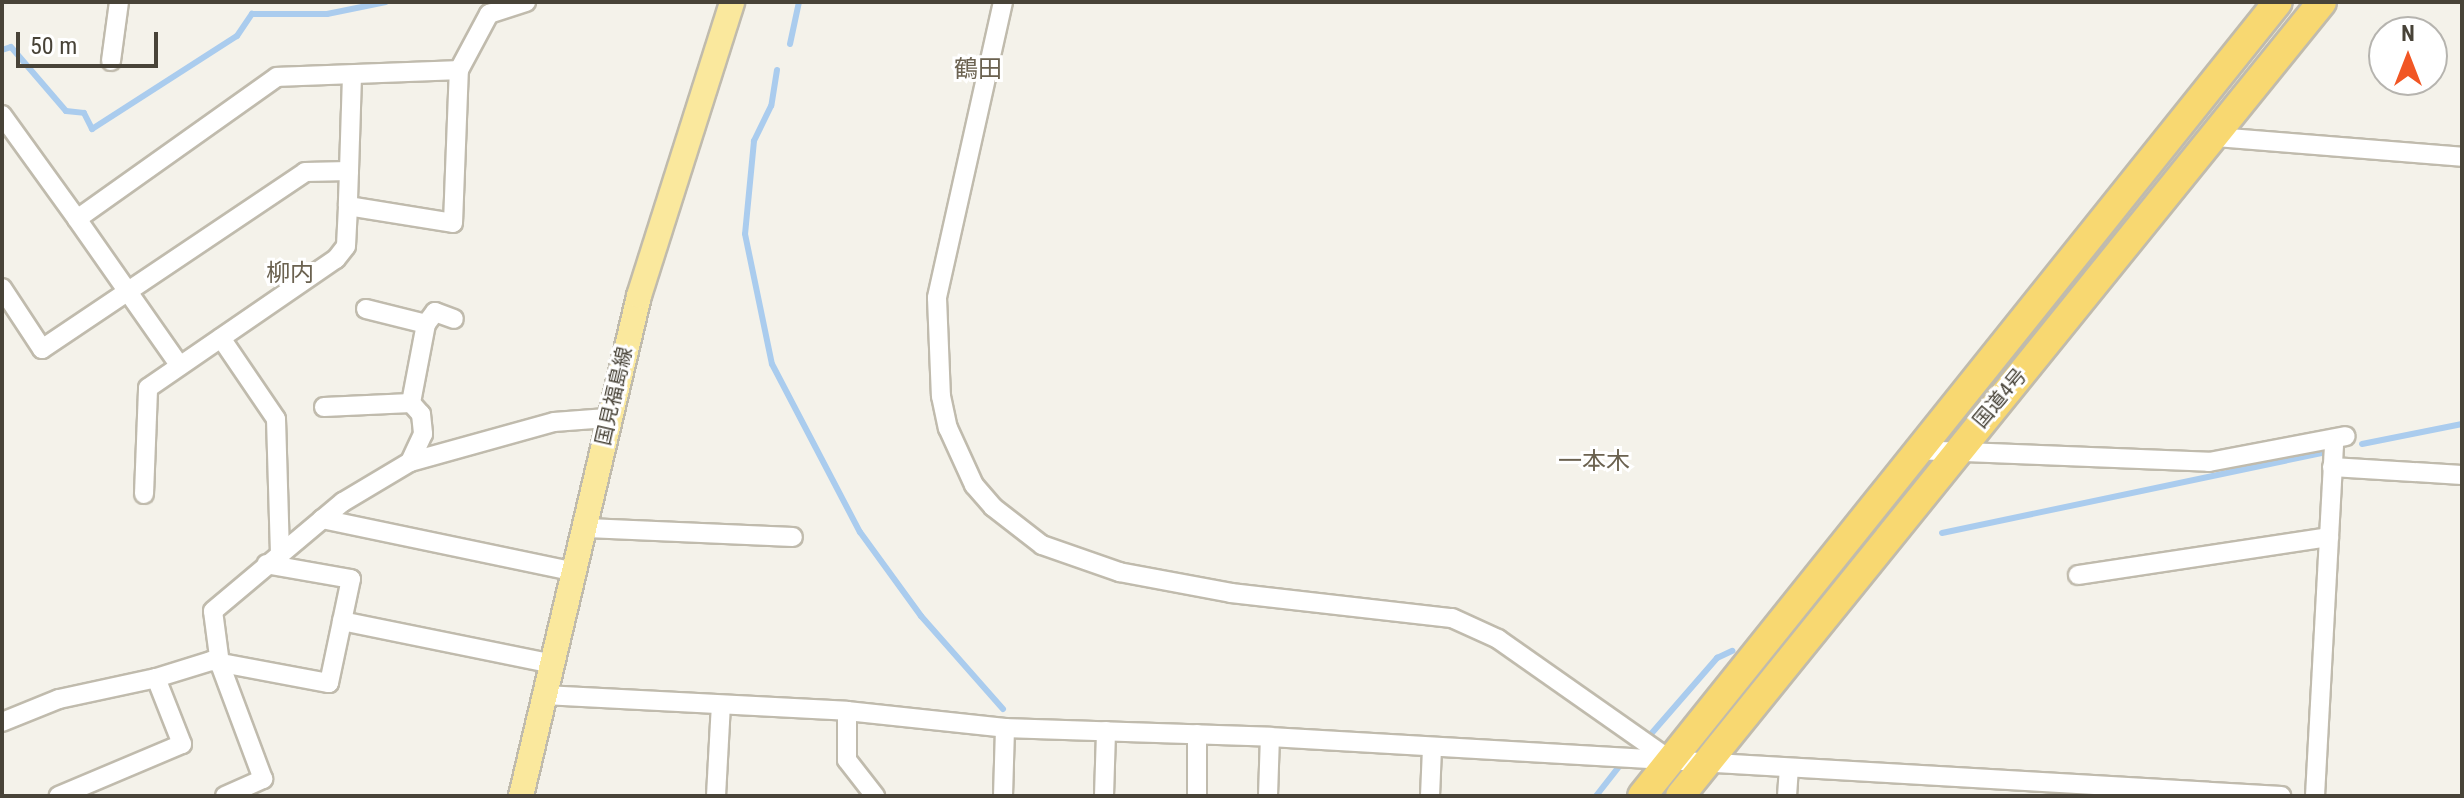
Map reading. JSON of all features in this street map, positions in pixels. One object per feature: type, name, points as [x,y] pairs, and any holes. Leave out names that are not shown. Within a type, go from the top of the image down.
[{"type":"highway","name":"国道4号","points":[[1642,796],[1915,450],[2278,2]]},
{"type":"highway","name":"国道4号","points":[[1680,796],[1956,452],[2216,137],[2322,2]]},
{"type":"main road","name":"国見福島線","points":[[521,796],[587,528],[607,418],[670,188],[732,2]]},
{"type":"street","points":[[111,61],[119,2]]},
{"type":"street","points":[[348,206],[453,223],[459,70],[489,14],[526,2]]},
{"type":"street","points":[[1003,2],[937,298],[941,396],[948,428],[974,485],[993,507],[1042,545],[1119,572],[1231,593],[1452,618],[1511,647],[1670,760]]},
{"type":"street","points":[[77,219],[277,77],[459,70]]},
{"type":"street","points":[[144,494],[148,388],[336,259],[346,246],[352,75]]},
{"type":"street","points":[[2,115],[180,366]]},
{"type":"street","points":[[2216,137],[2462,157]]},
{"type":"street","points":[[2,288],[8,308],[42,349],[305,172],[349,171]]},
{"type":"street","points":[[366,309],[426,324]]},
{"type":"street","points":[[411,403],[426,324],[435,312],[454,319]]},
{"type":"street","points":[[221,338],[276,419],[273,558]]},
{"type":"street","points":[[410,462],[423,434],[421,414],[411,403]]},
{"type":"street","points":[[324,407],[411,403]]},
{"type":"street","points":[[225,796],[263,779],[220,664],[213,611],[322,519],[410,462],[554,422],[607,418]]},
{"type":"street","points":[[1915,450],[2209,462],[2340,438],[2332,467],[2315,796]]},
{"type":"street","points":[[2332,467],[2462,475]]},
{"type":"street","points":[[322,519],[575,572]]},
{"type":"street","points":[[587,528],[793,537]]},
{"type":"street","points":[[2078,575],[2329,537]]},
{"type":"street","points":[[2,722],[59,699],[156,678],[211,661],[329,683],[351,579],[273,558]]},
{"type":"street","points":[[342,621],[553,664]]},
{"type":"street","points":[[59,796],[182,744],[156,678]]},
{"type":"street","points":[[544,695],[847,711],[1005,728],[1270,737],[1432,749],[2281,796]]},
{"type":"street","points":[[716,796],[721,705]]},
{"type":"street","points":[[847,711],[847,760],[875,796]]},
{"type":"street","points":[[1003,796],[1005,728]]},
{"type":"street","points":[[1104,796],[1106,731]]},
{"type":"street","points":[[1197,734],[1197,796]]},
{"type":"street","points":[[1268,796],[1270,737]]},
{"type":"street","points":[[1430,796],[1432,749]]},
{"type":"street","points":[[1787,796],[1789,768]]},
{"type":"waterway","points":[[2,50],[11,47],[66,111],[84,113],[92,129],[237,36],[252,14],[327,14],[386,2]]},
{"type":"waterway","points":[[790,44],[799,2]]},
{"type":"waterway","points":[[777,70],[771,106],[754,141],[745,234],[772,364],[860,532],[921,616],[1003,709]]},
{"type":"waterway","points":[[2362,444],[2462,424]]},
{"type":"waterway","points":[[1942,533],[2328,452]]},
{"type":"waterway","points":[[1651,734],[1717,658],[1732,651]]},
{"type":"waterway","points":[[1596,796],[1619,767]]},
{"type":"district","name":"鶴田","points":[[978,70]]},
{"type":"district","name":"柳内","points":[[290,274]]},
{"type":"district","name":"一本木","points":[[1594,462]]}]
